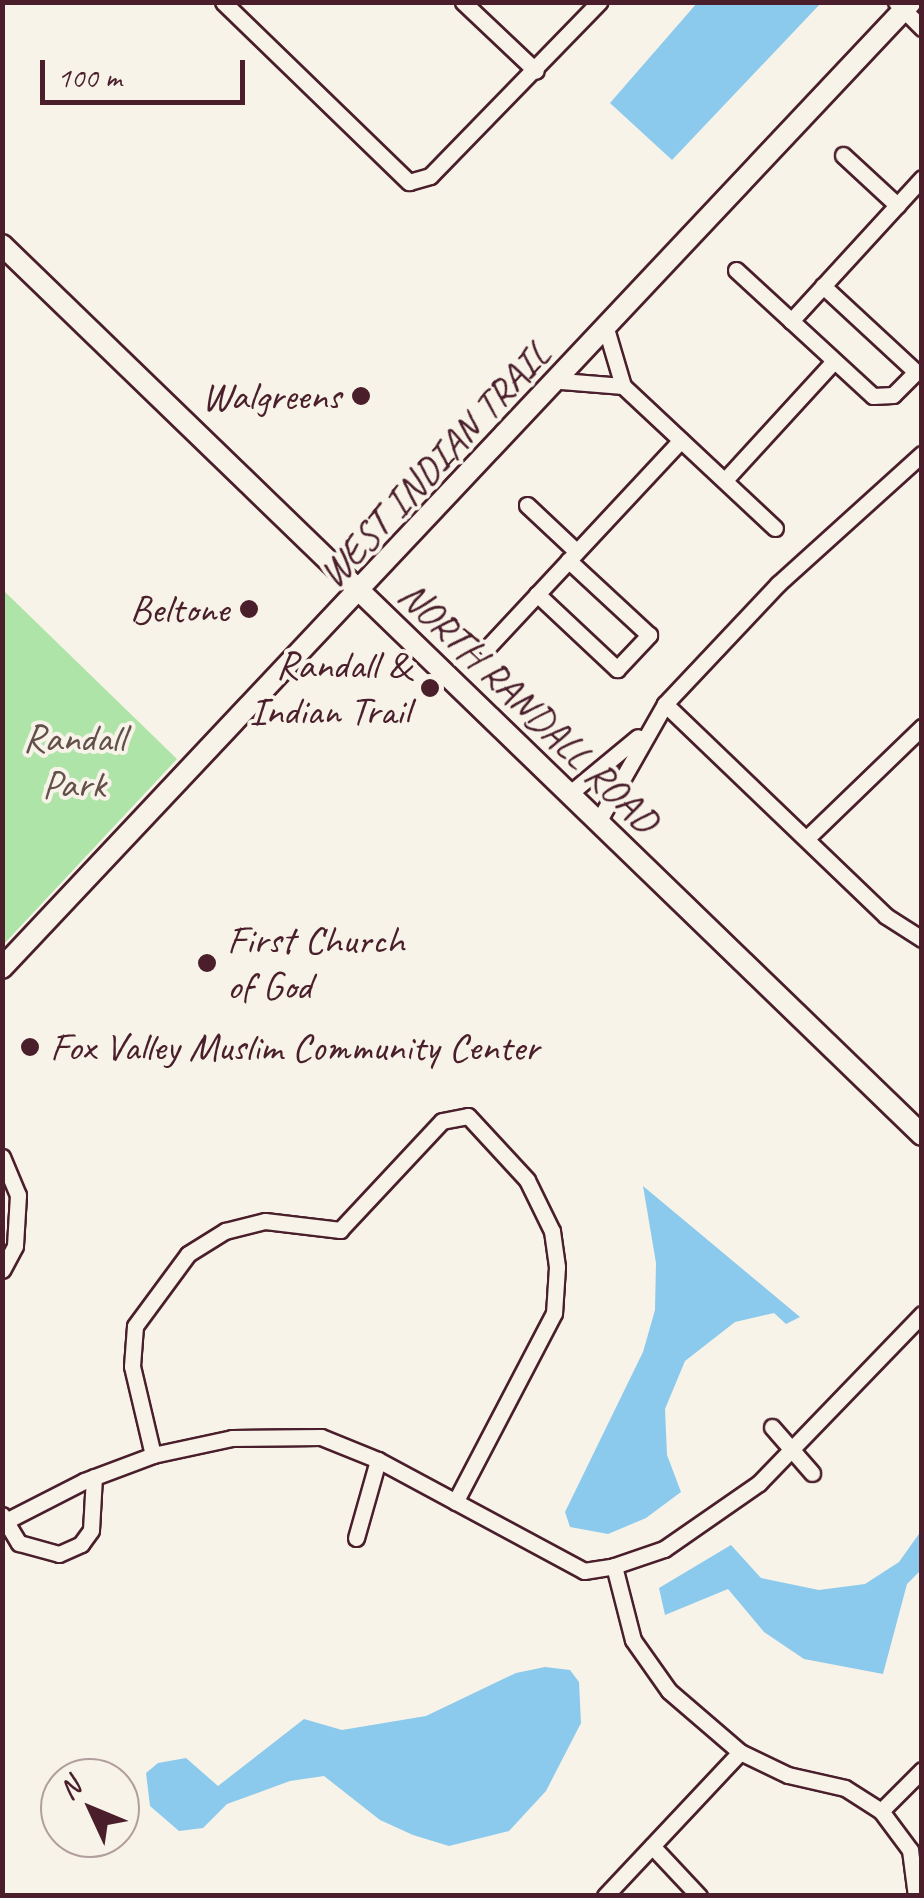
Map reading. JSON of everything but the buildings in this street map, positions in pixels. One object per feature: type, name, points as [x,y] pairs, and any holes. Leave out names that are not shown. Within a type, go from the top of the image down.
[{"type":"main road","name":"WEST INDIAN TRAIL","points":[[2,968],[561,381],[903,5]]},
{"type":"main road","name":"NORTH RANDALL ROAD","points":[[2,245],[922,1135]]},
{"type":"street","points":[[223,2],[409,182],[430,176],[599,2]]},
{"type":"street","points":[[462,2],[536,71]]},
{"type":"street","points":[[903,5],[922,28]]},
{"type":"street","points":[[844,155],[897,205]]},
{"type":"street","points":[[791,321],[922,178]]},
{"type":"street","points":[[736,270],[874,396],[893,395],[916,372],[823,286]]},
{"type":"street","points":[[606,332],[623,386],[775,528]]},
{"type":"street","points":[[724,480],[834,361]]},
{"type":"street","points":[[561,381],[623,386]]},
{"type":"street","points":[[488,648],[681,440]]},
{"type":"street","points":[[598,822],[665,704],[778,584],[922,454]]},
{"type":"street","points":[[527,505],[649,635],[617,669],[537,594]]},
{"type":"street","points":[[665,704],[886,916],[922,939]]},
{"type":"street","points":[[807,838],[922,727]]},
{"type":"street","points":[[570,794],[649,728]]},
{"type":"street","points":[[154,1455],[132,1366],[134,1326],[188,1254],[225,1231],[265,1221],[340,1230],[442,1121],[468,1116],[527,1180],[552,1231],[557,1267],[554,1314],[455,1502]]},
{"type":"street","points":[[2,1157],[18,1195],[15,1246],[2,1270]]},
{"type":"street","points":[[94,1477],[96,1506],[81,1544],[59,1554],[36,1553],[13,1537],[3,1520],[94,1477],[154,1455],[273,1434],[321,1437],[378,1460],[584,1570],[614,1566],[664,1548],[794,1452],[922,1314]]},
{"type":"street","points":[[772,1427],[812,1473]]},
{"type":"street","points":[[356,1538],[378,1460]]},
{"type":"street","points":[[614,1566],[633,1640],[669,1690],[740,1752],[788,1775],[845,1788],[881,1810],[910,1850],[916,1896]]},
{"type":"street","points":[[605,1896],[740,1752]]},
{"type":"street","points":[[881,1810],[922,1770]]},
{"type":"street","points":[[652,1846],[698,1896]]},
{"type":"green space","name":"Randall Park","points":[[3,590],[177,759],[3,945]]},
{"type":"water","points":[[697,3],[821,3],[672,160],[610,103]]},
{"type":"water","points":[[643,1186],[800,1317],[786,1324],[774,1313],[735,1322],[685,1361],[665,1409],[667,1455],[681,1492],[646,1518],[608,1534],[570,1527],[565,1512],[643,1352],[655,1310],[656,1263]]},
{"type":"water","points":[[921,1531],[921,1570],[907,1584],[883,1674],[804,1659],[764,1632],[728,1589],[665,1615],[659,1588],[731,1545],[761,1578],[819,1590],[865,1584],[899,1562]]},
{"type":"water","points":[[545,1667],[570,1670],[579,1682],[581,1723],[546,1791],[509,1831],[449,1846],[380,1820],[324,1776],[290,1781],[227,1804],[203,1828],[179,1831],[150,1806],[146,1773],[158,1763],[186,1758],[218,1786],[304,1719],[342,1730],[426,1716],[516,1673]]},
{"type":"place","name":"Walgreens","points":[[361,396]]},
{"type":"place","name":"Beltone","points":[[249,609]]},
{"type":"place","name":"Randall & Indian Trail","points":[[430,688]]},
{"type":"place","name":"First Church of God","points":[[207,963]]},
{"type":"place","name":"Fox Valley Muslim Community Center","points":[[30,1047]]}]
